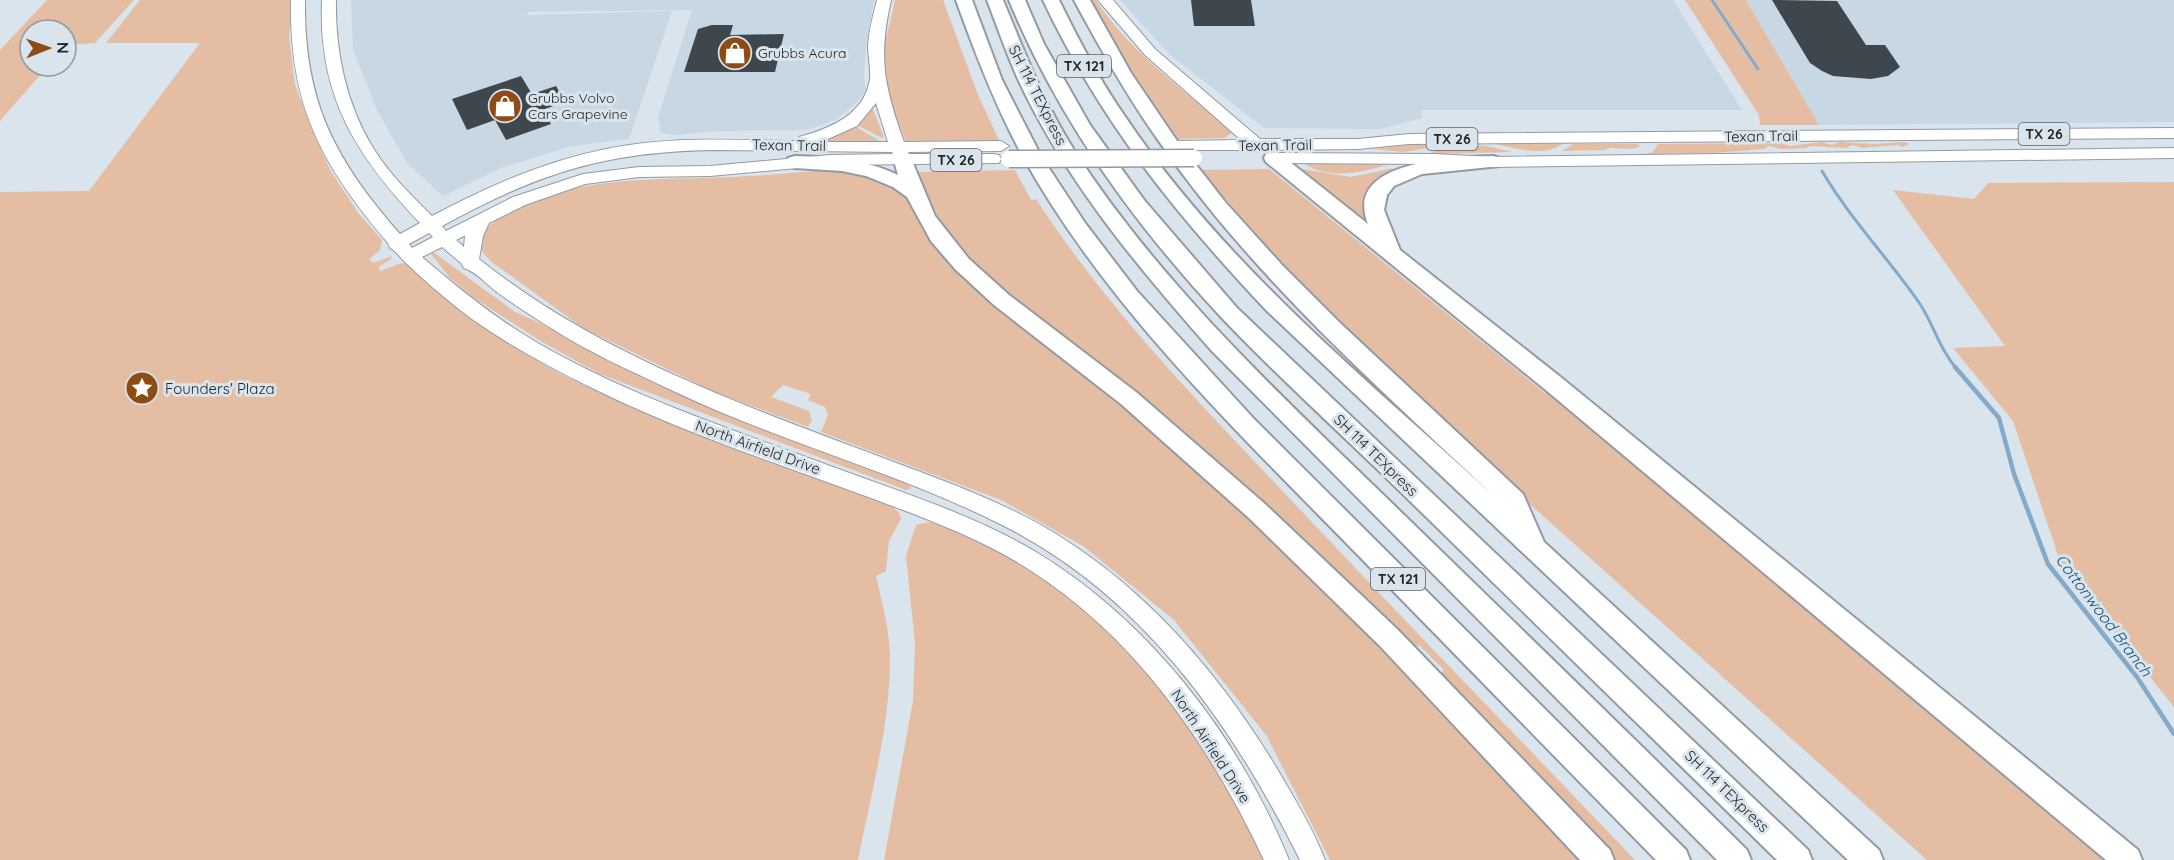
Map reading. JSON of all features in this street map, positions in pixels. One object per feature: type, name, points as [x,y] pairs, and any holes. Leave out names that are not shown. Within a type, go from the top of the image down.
[{"type":"highway","name":"TX 121","points":[[964,0],[984,58],[1018,130],[1049,183],[1127,292],[1228,406],[1676,860]]},
{"type":"highway","name":"SH 114 TEXpress","points":[[995,0],[1016,55],[1057,135],[1091,188],[1154,272],[1247,375],[1737,860]]},
{"type":"highway","name":"SH 114 TEXpress","points":[[1017,0],[1039,51],[1084,130],[1147,216],[1230,313],[1798,860]]},
{"type":"highway","name":"TX 121","points":[[1051,0],[1075,51],[1123,129],[1164,184],[1224,254],[1273,305],[1869,860]]},
{"type":"highway","points":[[1082,0],[1140,102],[1165,138],[1212,196],[1284,282],[1515,501],[1534,548]]},
{"type":"highway","points":[[900,154],[913,192],[932,227],[959,261],[1002,300],[1110,383],[1257,510],[1413,663],[1600,860]]},
{"type":"highway","points":[[1273,158],[1555,385],[2128,860]]},
{"type":"highway","points":[[795,162],[842,164],[878,172],[900,182],[913,192]]},
{"type":"highway","points":[[1394,256],[1374,210],[1376,198],[1382,186],[1396,176],[1415,169],[1493,162]]},
{"type":"main road","name":"North Airfield Drive","points":[[298,0],[300,68],[319,132],[350,184],[403,250],[444,287],[495,327],[587,377],[703,428],[862,485],[982,533],[1030,558],[1073,587],[1143,651],[1199,720],[1232,771],[1277,860]]},
{"type":"main road","name":"North Airfield Drive","points":[[329,0],[331,49],[339,84],[361,142],[377,167],[428,226],[470,264],[549,318],[617,358],[660,378],[1012,520],[1052,542],[1092,570],[1128,599],[1166,635],[1229,713],[1280,794],[1313,860]]},
{"type":"main road","points":[[884,0],[875,52],[876,81],[900,154]]},
{"type":"main road","points":[[1105,0],[1150,52],[1273,158]]},
{"type":"main road","points":[[781,146],[807,141],[850,124],[863,112],[872,96],[876,81]]},
{"type":"main road","name":"Texan Trail","points":[[403,250],[444,240],[550,188],[582,179],[639,172],[710,171],[900,154],[1183,145],[1358,144],[1409,140],[2174,133]]},
{"type":"main road","points":[[2092,134],[2109,154]]},
{"type":"main road","points":[[1910,157],[1917,149],[1914,135]]},
{"type":"main road","points":[[1636,160],[1649,150],[1651,146],[1647,138]]},
{"type":"main road","name":"Texan Trail","points":[[403,250],[428,226],[498,191],[542,172],[609,153],[700,144],[781,146],[900,154]]},
{"type":"main road","points":[[639,172],[642,148]]},
{"type":"main road","name":"Texan Trail","points":[[1005,152],[1194,158],[1434,159],[1493,162],[2174,153]]},
{"type":"main road","points":[[470,264],[474,236],[483,219]]},
{"type":"shaded area","points":[[47,0],[134,0],[95,43],[78,44],[78,18],[30,18]]},
{"type":"shaded area","points":[[140,0],[292,0],[289,37],[295,85],[330,170],[359,214],[382,240],[380,250],[369,259],[373,263],[392,256],[390,260],[378,267],[381,271],[407,263],[501,337],[563,375],[685,429],[893,507],[900,514],[901,519],[889,541],[886,571],[876,576],[889,638],[889,684],[879,760],[858,860],[0,860],[0,192],[89,191],[200,43],[106,43]]},
{"type":"shaded area","points":[[351,0],[874,0],[866,48],[864,77],[866,89],[858,101],[837,119],[806,130],[718,131],[676,135],[661,133],[658,117],[692,10],[527,12],[527,15],[672,11],[629,139],[572,146],[501,168],[443,196],[407,163],[378,112],[353,49]]},
{"type":"shaded area","points":[[895,0],[943,0],[978,95],[999,140],[906,142],[888,100],[881,61]]},
{"type":"shaded area","points":[[1087,0],[1096,0],[1125,38],[1232,132],[1225,138],[1176,139],[1146,101]]},
{"type":"shaded area","points":[[1120,0],[1673,0],[1742,110],[1421,110],[1422,118],[1381,129],[1264,128],[1170,55]]},
{"type":"shaded area","points":[[1685,0],[1746,0],[1819,125],[1760,125],[1759,115]]},
{"type":"shaded area","points":[[1746,0],[2174,0],[2174,122],[1819,125]]},
{"type":"shaded area","points":[[18,31],[18,78],[38,78],[0,121],[0,50]]},
{"type":"shaded area","points":[[872,107],[884,137],[882,138],[857,125]]},
{"type":"shaded area","points":[[851,127],[856,127],[880,141],[821,142]]},
{"type":"shaded area","points":[[1822,142],[1832,145],[1839,142],[1873,144],[1905,142],[1909,144],[1903,147],[1897,145],[1863,148],[1852,145],[1846,148],[1812,146],[1781,149],[1769,146],[1764,149],[1714,153],[1647,154],[1653,152],[1658,144],[1781,143],[1790,146]]},
{"type":"shaded area","points":[[1417,144],[1447,144],[1405,152],[1372,149]]},
{"type":"shaded area","points":[[1496,144],[1562,144],[1555,148],[1538,151]]},
{"type":"shaded area","points":[[1573,144],[1637,144],[1641,146],[1633,149],[1562,151]]},
{"type":"shaded area","points":[[1465,145],[1486,146],[1512,152],[1427,154],[1444,148]]},
{"type":"shaded area","points":[[1304,163],[1392,163],[1359,172],[1335,173],[1313,169]]},
{"type":"shaded area","points":[[1394,168],[1386,175],[1371,227],[1301,169],[1351,177]]},
{"type":"shaded area","points":[[1269,169],[1545,393],[1554,388],[2117,860],[1927,860],[1418,404],[1333,321],[1200,170]]},
{"type":"shaded area","points":[[831,170],[861,173],[874,177],[886,182],[906,198],[924,222],[1163,436],[1353,614],[1588,860],[1330,860],[1266,735],[1174,620],[1083,546],[1001,500],[821,432],[828,415],[825,407],[808,400],[811,394],[783,385],[771,397],[809,411],[812,420],[808,427],[712,391],[583,328],[493,263],[481,249],[480,240],[485,230],[501,217],[530,202],[590,185],[653,179],[717,178]]},
{"type":"shaded area","points":[[1015,170],[1031,200],[1036,199],[1090,275],[1149,347],[1365,578],[1635,860],[1608,860],[1440,682],[1444,678],[1441,673],[1444,670],[1419,645],[1411,652],[996,288],[948,234],[930,207],[913,172]]},
{"type":"shaded area","points":[[2174,182],[2174,707],[2062,567],[2013,421],[1953,348],[2005,346],[1893,190],[1974,199],[1988,183]]},
{"type":"shaded area","points":[[433,252],[515,312],[699,403],[903,481],[912,488],[906,490],[600,374],[542,342],[474,298],[450,278],[431,254]]},
{"type":"shaded area","points":[[929,522],[943,525],[989,545],[1054,585],[1119,639],[1153,677],[1219,769],[1265,860],[884,860],[913,701],[915,643],[906,556],[916,525]]},
{"type":"building","points":[[1191,0],[1251,0],[1255,26],[1194,26]]},
{"type":"building","points":[[1772,0],[1837,1],[1866,45],[1885,45],[1900,67],[1888,76],[1871,79],[1833,76],[1822,71],[1810,63]]},
{"type":"building","name":"Grubbs Acura","points":[[712,25],[733,25],[730,35],[784,34],[775,72],[684,72],[698,29]]},
{"type":"building","name":"Grubbs Volvo Cars Grapevine","points":[[521,76],[532,94],[556,86],[565,102],[542,110],[551,124],[506,140],[495,120],[467,130],[452,99]]},
{"type":"waterway","name":"Cottonwood Branch","points":[[1712,0],[1758,69]]},
{"type":"waterway","name":"Cottonwood Branch","points":[[1822,171],[1844,205],[1918,301],[1945,353],[1957,369]]},
{"type":"waterway","name":"Cottonwood Branch","points":[[1955,367],[1999,418],[2014,474],[2048,564],[2137,677],[2174,734]]},
{"type":"place","name":"Grubbs Acura","points":[[735,53]]},
{"type":"place","name":"Grubbs Volvo Cars Grapevine","points":[[505,106]]},
{"type":"place","name":"Founders' Plaza","points":[[142,388]]}]
